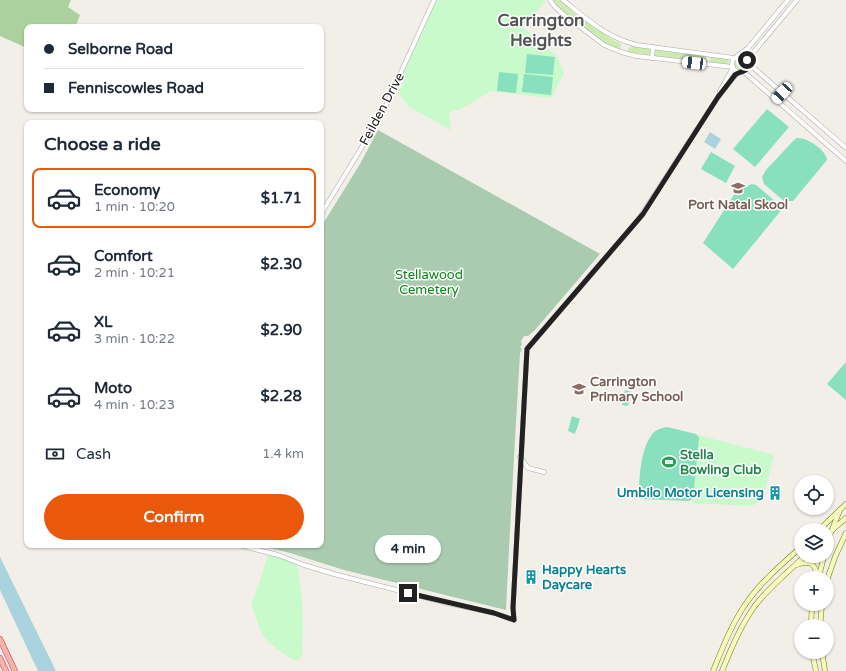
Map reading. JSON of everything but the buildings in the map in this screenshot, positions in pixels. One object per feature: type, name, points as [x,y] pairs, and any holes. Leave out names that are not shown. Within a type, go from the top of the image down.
[{"type":"highway","points":[[0,639],[15,671]]},
{"type":"highway","points":[[0,658],[6,671]]},
{"type":"main road","points":[[826,523],[846,504]]},
{"type":"main road","points":[[834,523],[840,510]]},
{"type":"main road","points":[[834,529],[846,518]]},
{"type":"main road","points":[[830,571],[846,534]]},
{"type":"main road","points":[[714,671],[730,631],[748,602],[762,584],[794,554]]},
{"type":"main road","points":[[722,671],[737,637],[750,613],[765,595],[795,565],[805,562],[811,563],[816,571]]},
{"type":"main road","points":[[813,659],[816,671]]},
{"type":"main road","points":[[823,659],[825,671]]},
{"type":"street","name":"Feilden Drive","points":[[324,209],[382,114],[434,0]]},
{"type":"street","points":[[546,0],[610,48],[625,53],[652,58],[733,68],[738,72],[744,72],[846,161]]},
{"type":"street","points":[[550,0],[555,6]]},
{"type":"street","points":[[562,0],[605,33],[636,45],[736,57],[743,56],[782,93],[846,148]]},
{"type":"street","points":[[718,97],[733,68],[732,63],[736,57],[748,48],[788,0]]},
{"type":"street","points":[[744,72],[747,68],[748,62],[798,0]]},
{"type":"street","points":[[574,22],[580,14]]},
{"type":"street","points":[[652,58],[653,47]]},
{"type":"street","points":[[250,548],[278,555],[334,574],[447,603],[494,613],[514,620],[513,608],[520,457],[527,349],[643,214],[718,97],[738,72]]},
{"type":"street","points":[[775,100],[782,93]]},
{"type":"street","points":[[809,129],[815,122]]},
{"type":"street","points":[[520,457],[528,468],[544,472]]},
{"type":"green space","points":[[0,0],[71,0],[68,7],[80,15],[76,24],[24,24],[24,47],[0,36]]},
{"type":"green space","points":[[437,0],[543,0],[545,2],[522,27],[557,56],[564,73],[551,98],[491,91],[460,110],[453,110],[449,115],[451,130],[409,107],[398,93],[404,79],[404,71]]},
{"type":"green space","points":[[552,0],[559,0],[577,16],[573,20],[556,6]]},
{"type":"green space","points":[[579,17],[621,44],[620,50],[603,42],[576,22]]},
{"type":"green space","points":[[633,46],[650,49],[650,55],[628,52],[628,48]]},
{"type":"green space","points":[[655,49],[707,56],[706,62],[654,56]]},
{"type":"green space","points":[[527,54],[555,57],[553,75],[525,73]]},
{"type":"green space","points":[[711,57],[727,59],[729,63],[728,65],[709,63]]},
{"type":"green space","points":[[738,58],[742,58],[746,64],[742,70],[738,70],[734,66],[734,62]]},
{"type":"green space","points":[[499,72],[518,74],[516,93],[497,91]]},
{"type":"green space","points":[[524,74],[553,77],[551,95],[522,92]]},
{"type":"green space","points":[[767,109],[789,127],[755,167],[733,149]]},
{"type":"green space","name":"Stellawood Cemetery","points":[[378,130],[600,254],[535,330],[528,336],[524,336],[521,341],[522,345],[520,347],[522,349],[520,353],[506,610],[344,570],[269,548],[324,548],[324,222],[360,164]]},
{"type":"green space","points":[[797,138],[811,142],[820,148],[827,160],[793,201],[784,201],[764,184],[762,177],[766,170]]},
{"type":"green space","points":[[711,152],[735,166],[726,183],[701,169]]},
{"type":"green space","points":[[752,184],[756,185],[783,208],[733,269],[703,243],[737,190]]},
{"type":"green space","points":[[846,362],[846,400],[827,384]]},
{"type":"green space","points":[[625,390],[632,392],[628,406],[622,405]]},
{"type":"green space","points":[[572,416],[580,419],[575,434],[568,431]]},
{"type":"green space","name":"Stella Bowling Club","points":[[667,427],[696,434],[699,437],[693,499],[689,501],[639,499],[642,458],[647,442],[654,432]]},
{"type":"green space","points":[[698,435],[774,455],[763,499],[754,505],[748,506],[692,503]]},
{"type":"green space","points":[[268,555],[289,561],[298,568],[302,601],[303,632],[303,654],[299,660],[293,660],[266,640],[261,632],[251,605]]},
{"type":"water","points":[[710,132],[721,139],[715,149],[704,142]]},
{"type":"water","points":[[0,557],[56,671],[38,671],[0,590]]},
{"type":"place","name":"Port Natal Skool","points":[[738,188]]},
{"type":"place","name":"Carrington Primary School","points":[[579,389]]},
{"type":"place","name":"Stella Bowling Club","points":[[669,462]]},
{"type":"place","name":"Umbilo Motor Licensing","points":[[775,493]]},
{"type":"place","name":"Happy Hearts Daycare","points":[[531,577]]},
{"type":"district","name":"Carrington Heights","points":[[541,30]]},
{"type":"route","points":[[408,593],[502,615],[514,620],[513,608],[517,509],[527,349],[643,214],[718,97],[738,72],[744,72],[746,70],[748,66],[747,60]]}]
